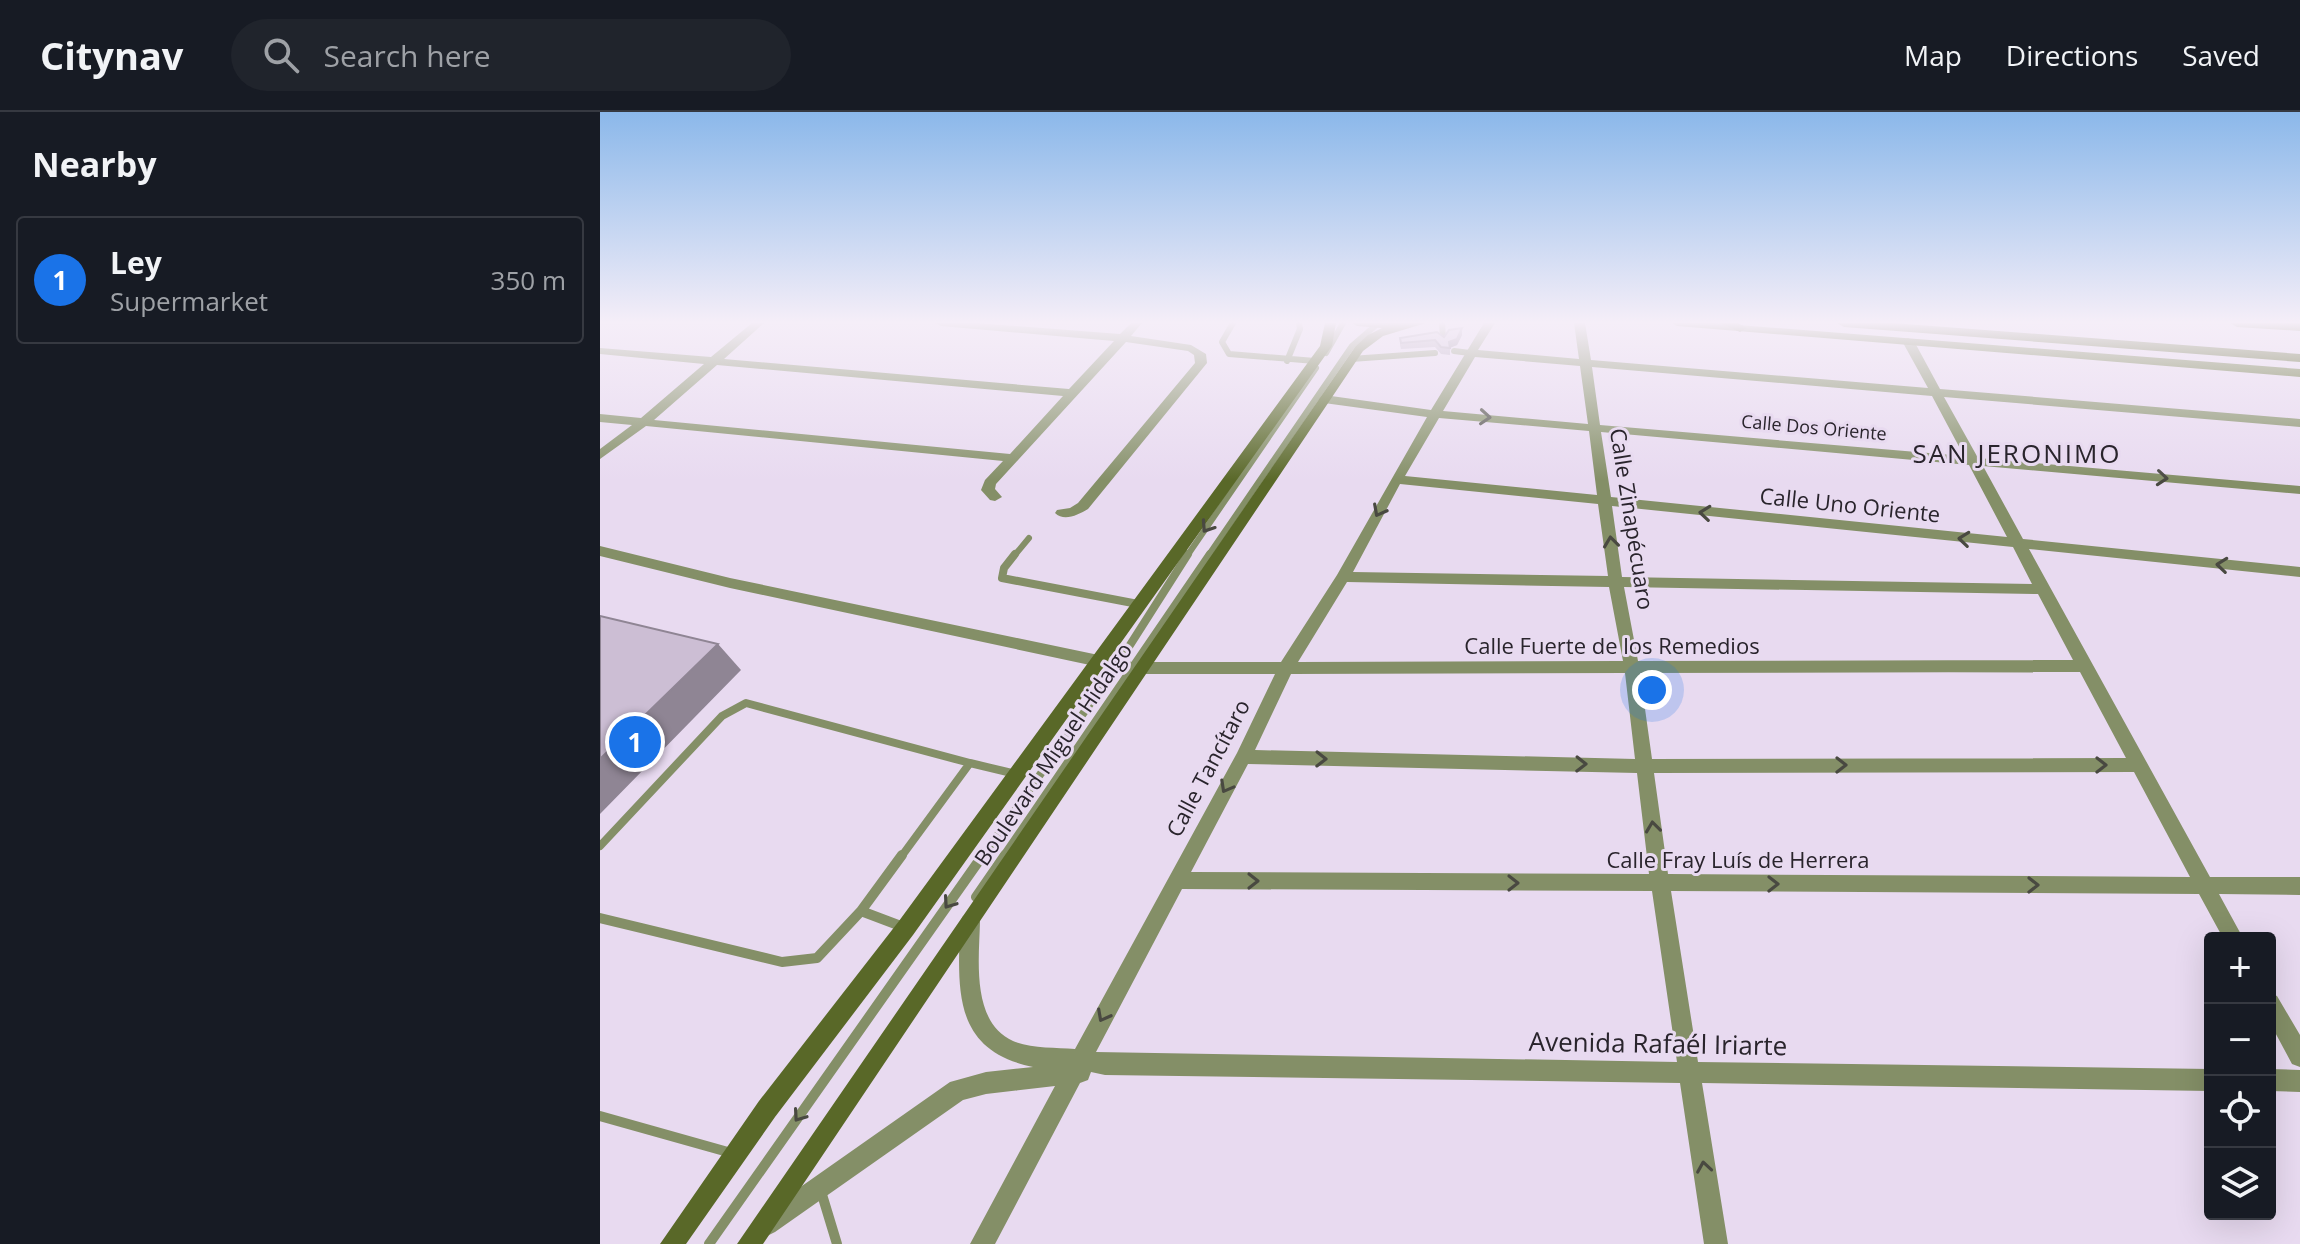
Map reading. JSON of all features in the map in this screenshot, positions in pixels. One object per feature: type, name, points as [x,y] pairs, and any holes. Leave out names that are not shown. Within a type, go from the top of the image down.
[{"type":"main road","name":"Boulevard Miguel Hidalgo","points":[[672,1244],[1016,774],[1121,666],[1138,604],[1304,376]]},
{"type":"main road","name":"Boulevard Miguel Hidalgo","points":[[754,1237],[970,922],[1121,666],[1340,376]]},
{"type":"street","points":[[600,455],[644,422],[695,376]]},
{"type":"street","points":[[885,376],[1071,393]]},
{"type":"street","points":[[995,497],[989,494],[988,487],[1087,376]]},
{"type":"street","points":[[1062,513],[1073,512],[1083,506],[1190,376]]},
{"type":"street","name":"Calle Tancítaro","points":[[982,1244],[1243,757],[1287,666],[1343,577],[1396,479],[1436,414],[1452,376]]},
{"type":"street","name":"Calle Zinapécuaro","points":[[1586,376],[1716,1244]]},
{"type":"street","points":[[1750,376],[2300,423]]},
{"type":"street","points":[[1925,376],[2230,932]]},
{"type":"street","name":"Calle Dos Oriente","points":[[1324,399],[1436,414],[1594,425],[2300,490]]},
{"type":"street","points":[[600,418],[1011,458]]},
{"type":"street","name":"Calle Uno Oriente","points":[[1396,479],[2300,572]]},
{"type":"street","name":"Calle Fuerte de los Remedios","points":[[600,551],[730,583],[1121,666],[1632,669],[2084,666]]},
{"type":"street","points":[[1343,577],[2043,589]]},
{"type":"street","points":[[1243,757],[1646,766],[2137,765]]},
{"type":"street","name":"Calle Fray Luís de Herrera","points":[[1175,880],[2300,886]]},
{"type":"street","name":"Avenida Rafaél Iriarte","points":[[970,922],[972,995],[977,1021],[984,1033],[1014,1053],[1078,1066]]},
{"type":"street","points":[[2271,1004],[2300,1056]]},
{"type":"street","name":"Avenida Rafaél Iriarte","points":[[754,1237],[958,1090],[1078,1066],[2204,1080]]},
{"type":"street","points":[[2276,1080],[2300,1081]]},
{"type":"lane","points":[[737,1244],[1121,666],[1163,591],[1310,376]]},
{"type":"lane","points":[[709,1244],[1330,376]]},
{"type":"lane","points":[[1029,538],[1004,568],[1002,578],[1138,604]]},
{"type":"lane","points":[[600,846],[722,716],[746,703],[1016,774]]},
{"type":"lane","points":[[600,918],[782,962],[817,958],[861,911],[970,763]]},
{"type":"lane","points":[[861,911],[906,928]]},
{"type":"lane","points":[[600,1116],[736,1154]]},
{"type":"lane","points":[[820,1187],[837,1244]]},
{"type":"building","points":[[600,616],[718,644],[600,759]]},
{"type":"place","name":"Ley","points":[[635,742]]},
{"type":"district","name":"SAN JERONIMO","points":[[2017,454]]}]
